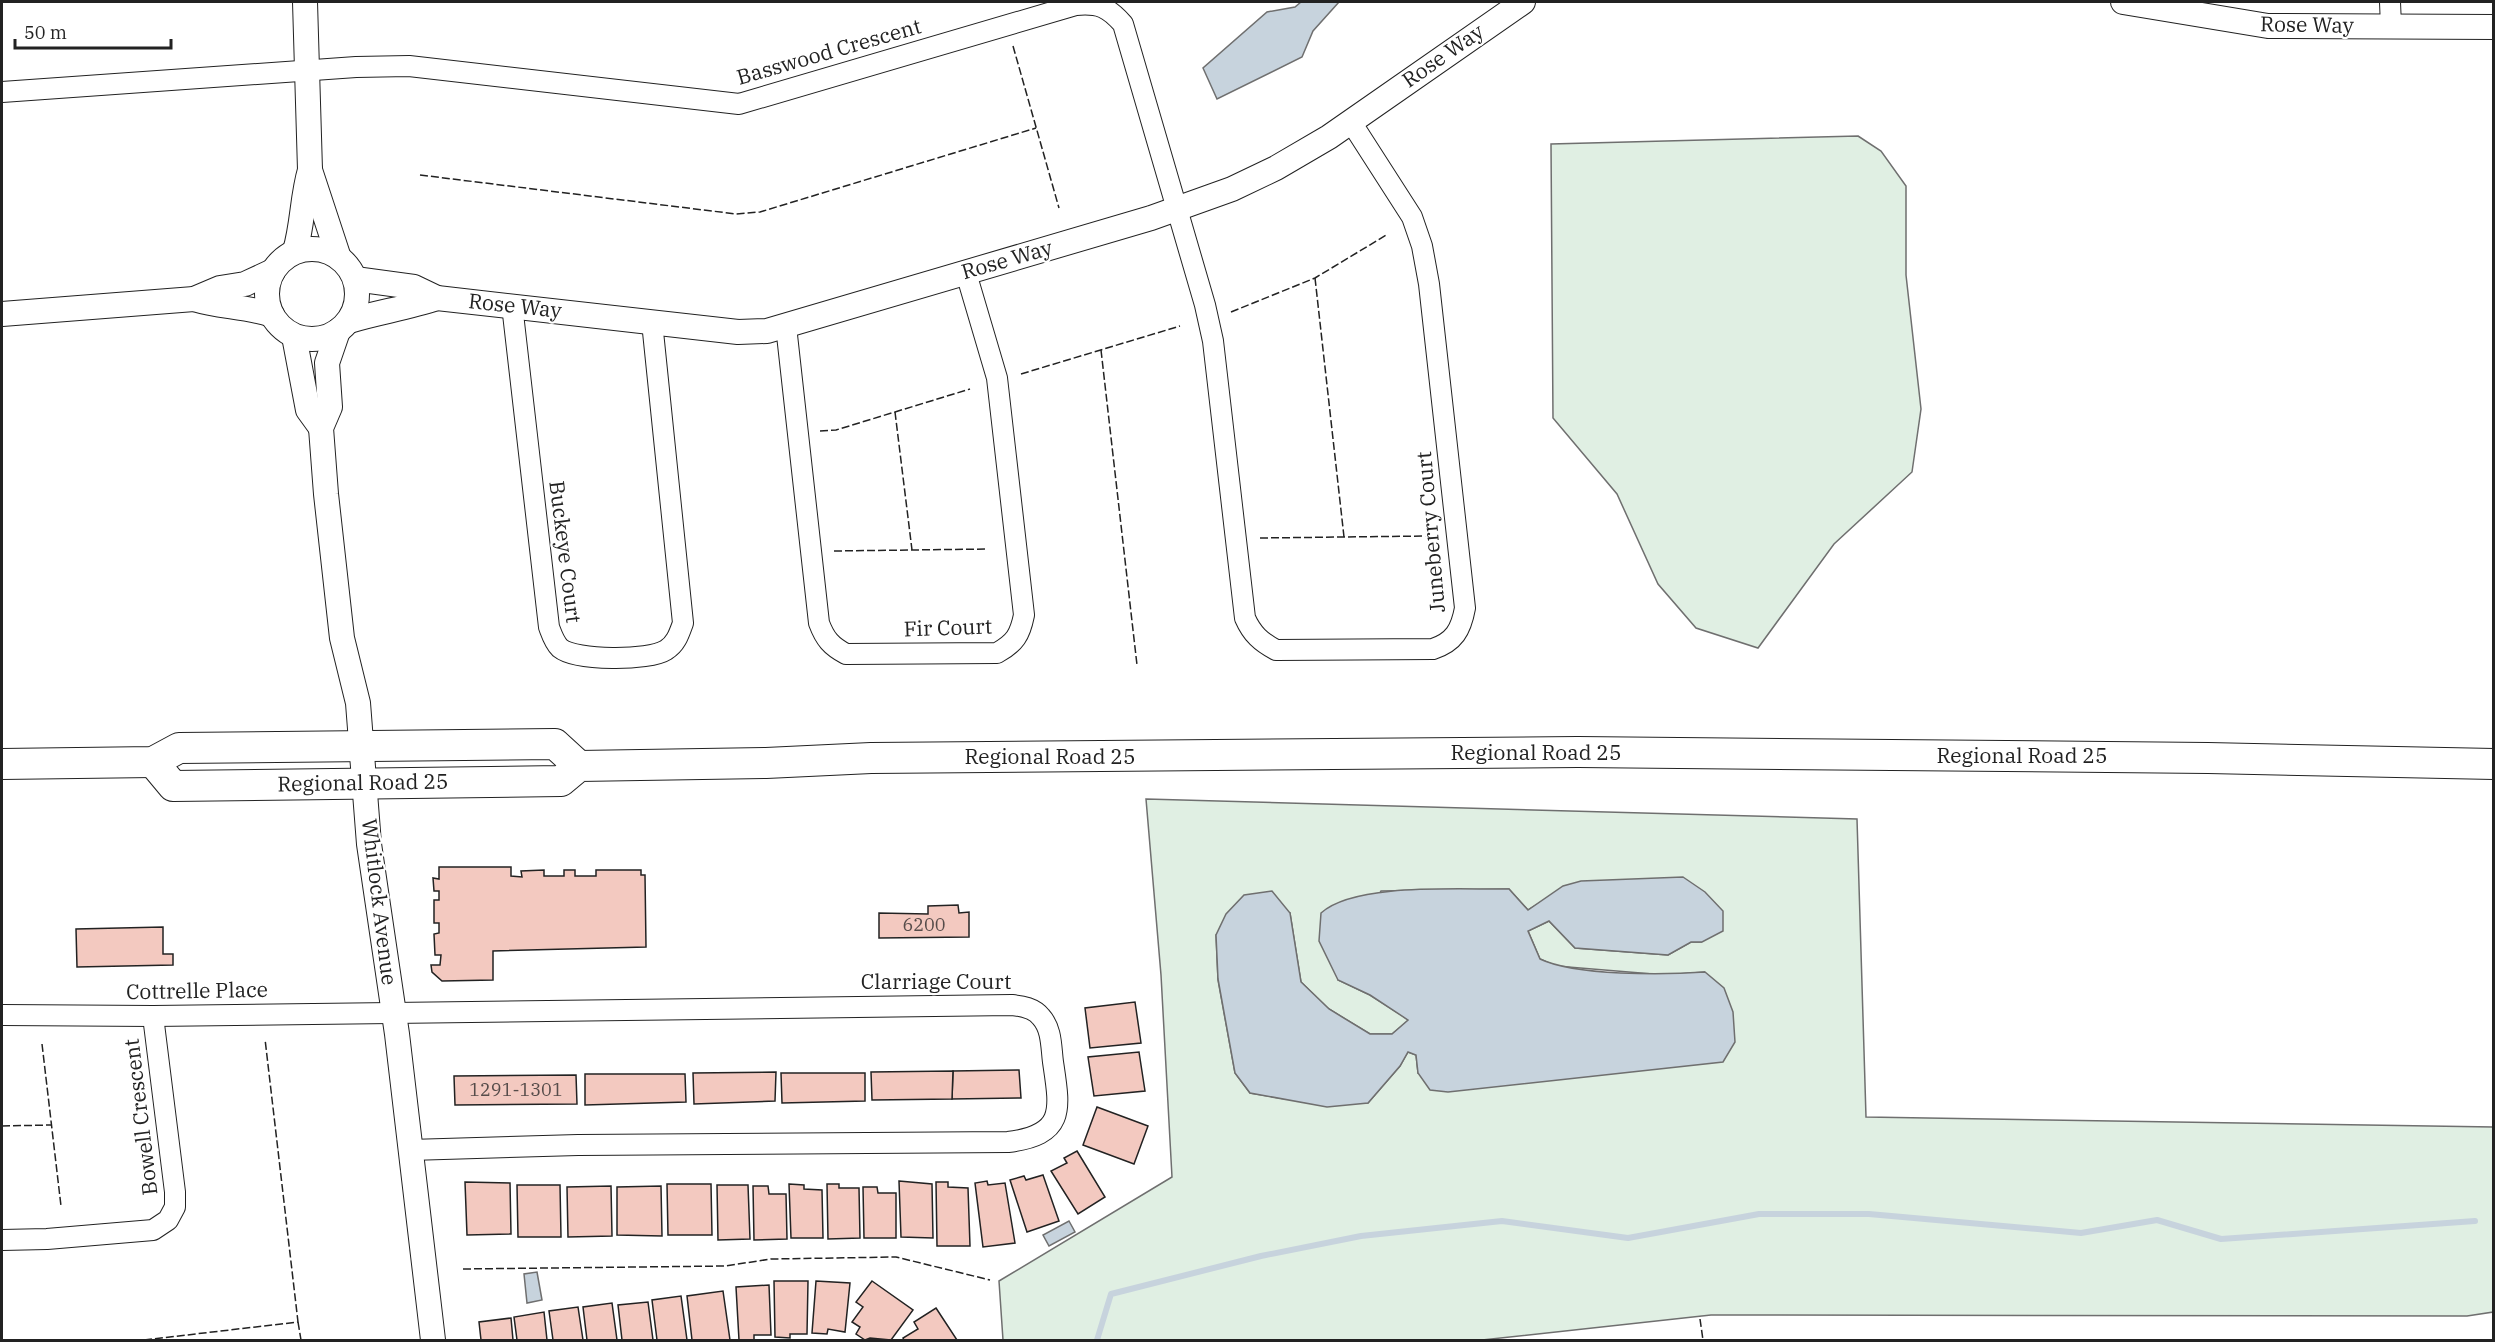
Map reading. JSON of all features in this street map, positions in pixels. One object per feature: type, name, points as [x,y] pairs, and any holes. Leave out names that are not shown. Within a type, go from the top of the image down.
[{"type":"main road","name":"Regional Road 25","points":[[2,764],[153,762],[179,748],[555,744],[579,766]]},
{"type":"main road","name":"Regional Road 25","points":[[153,762],[173,786],[561,781],[579,766],[766,763],[871,758],[1566,753],[2184,757],[2493,764]]},
{"type":"street","points":[[305,2],[310,170],[338,255],[356,279],[358,293],[356,308],[344,326],[324,338],[309,339],[294,336],[281,327],[272,315],[267,300],[267,285],[273,270],[295,251],[317,249],[338,255]]},
{"type":"street","name":"Rose Way","points":[[356,279],[414,287],[437,298],[738,332],[767,331],[1177,210],[1276,168],[1351,122],[1523,2]]},
{"type":"street","name":"Rose Way","points":[[2137,2],[2268,26],[2493,27]]},
{"type":"street","points":[[2390,2],[2391,26]]},
{"type":"street","name":"Basswood Crescent","points":[[306,72],[409,66],[739,104],[1076,5],[1094,3],[1106,7],[1123,24],[1177,210]]},
{"type":"street","points":[[2,92],[306,72]]},
{"type":"street","name":"Juneberry Court","points":[[1177,210],[1206,305],[1213,341],[1245,618],[1249,628],[1264,644],[1276,650],[1432,649],[1444,645],[1455,637],[1462,626],[1465,608],[1429,284],[1422,246],[1412,217],[1351,122]]},
{"type":"street","points":[[295,251],[302,226],[302,196],[310,170]]},
{"type":"street","points":[[2,314],[194,299],[220,288],[245,284],[273,270]]},
{"type":"street","name":"Fir Court","points":[[786,326],[819,623],[825,638],[833,647],[846,654],[997,653],[1012,645],[1020,633],[1024,615],[997,378],[966,273]]},
{"type":"street","name":"Rose Way","points":[[344,326],[387,309],[412,307],[437,298]]},
{"type":"street","points":[[194,299],[220,307],[249,307],[272,315]]},
{"type":"street","name":"Buckeye Court","points":[[513,305],[549,627],[553,639],[561,649],[584,657],[654,656],[667,650],[678,639],[683,623],[652,322]]},
{"type":"street","name":"Whitlock Avenue","points":[[344,326],[327,363],[330,407],[321,428],[342,638],[358,703],[369,844],[394,1012],[433,1341]]},
{"type":"street","name":"Whitlock Avenue","points":[[294,336],[308,410],[321,428]]},
{"type":"street","name":"Clarriage Court","points":[[394,1012],[1024,1006],[1040,1016],[1048,1029],[1059,1105],[1053,1122],[1039,1135],[1008,1142],[578,1145],[410,1150]]},
{"type":"street","name":"Cottrelle Place","points":[[2,1015],[153,1016],[394,1012]]},
{"type":"street","name":"Bowell Crescent","points":[[2,1240],[129,1233],[153,1230],[168,1220],[175,1208],[175,1192],[153,1016]]},
{"type":"green space","points":[[1858,136],[1881,151],[1906,186],[1906,275],[1921,409],[1912,472],[1834,544],[1758,648],[1696,628],[1658,584],[1617,494],[1553,418],[1551,144]]},
{"type":"green space","points":[[1146,799],[1857,819],[1866,1117],[2493,1127],[2493,1312],[2467,1316],[1711,1315],[1482,1340],[1003,1340],[999,1281],[1172,1177],[1161,975]],"holes":[[[1509,889],[1528,910],[1541,902],[1702,942],[1691,942],[1668,955],[1575,948],[1549,921],[1528,931],[1540,959],[1556,966],[1665,975],[1705,972],[1418,1073],[1416,1055],[1408,1052],[1400,1066],[1368,1103],[1285,1099],[1250,1093],[1235,1073],[1218,980],[1216,935],[1290,913],[1301,982],[1329,1009],[1370,1034],[1392,1034],[1409,1020],[1370,995],[1338,980],[1381,891]]]},
{"type":"shaded area","points":[[1301,2],[1339,2],[1313,31],[1302,57],[1217,99],[1203,68],[1267,12],[1295,7]]},
{"type":"shaded area","points":[[1683,877],[1705,892],[1723,911],[1723,931],[1702,942],[1691,942],[1668,955],[1575,948],[1549,921],[1528,931],[1540,959],[1556,965],[1621,973],[1705,972],[1724,988],[1733,1012],[1735,1042],[1723,1062],[1448,1092],[1430,1090],[1418,1073],[1416,1055],[1408,1052],[1400,1066],[1368,1103],[1327,1107],[1250,1093],[1235,1073],[1218,979],[1216,935],[1226,914],[1244,895],[1272,891],[1290,913],[1301,982],[1329,1009],[1370,1034],[1392,1034],[1408,1020],[1370,995],[1338,980],[1319,941],[1321,913],[1337,903],[1358,896],[1383,892],[1509,889],[1528,910],[1563,886],[1581,881]]},
{"type":"shaded area","points":[[1069,1221],[1075,1232],[1049,1246],[1043,1235]]},
{"type":"shaded area","points":[[537,1272],[542,1300],[527,1303],[524,1274]]},
{"type":"building","points":[[439,867],[511,867],[511,876],[522,877],[521,871],[544,870],[544,876],[564,876],[564,870],[575,870],[575,876],[596,876],[596,870],[641,870],[641,875],[645,875],[646,947],[493,951],[493,980],[442,981],[432,972],[431,965],[440,965],[441,955],[435,955],[434,934],[439,933],[439,923],[434,923],[434,900],[439,900],[439,891],[434,891],[433,878],[439,879]]},
{"type":"building","points":[[958,905],[959,913],[969,912],[969,937],[879,938],[879,913],[928,914],[928,906]]},
{"type":"building","points":[[163,927],[163,954],[173,954],[173,965],[77,967],[76,929]]},
{"type":"building","points":[[1135,1002],[1141,1043],[1090,1048],[1085,1008]]},
{"type":"building","points":[[1139,1052],[1145,1091],[1094,1096],[1088,1057]]},
{"type":"building","points":[[1019,1070],[1021,1098],[952,1099],[953,1071]]},
{"type":"building","points":[[953,1071],[952,1099],[872,1100],[871,1072]]},
{"type":"building","points":[[776,1072],[775,1101],[694,1104],[693,1073]]},
{"type":"building","points":[[781,1073],[865,1073],[865,1101],[782,1103]]},
{"type":"building","points":[[585,1074],[685,1074],[686,1102],[585,1105]]},
{"type":"building","points":[[576,1075],[577,1104],[455,1105],[454,1076]]},
{"type":"building","points":[[1097,1107],[1148,1126],[1134,1164],[1083,1145]]},
{"type":"building","points":[[1077,1151],[1105,1197],[1078,1214],[1051,1171],[1067,1163],[1064,1158]]},
{"type":"building","points":[[1043,1175],[1059,1221],[1027,1232],[1010,1180],[1024,1176],[1026,1180]]},
{"type":"building","points":[[899,1181],[932,1184],[933,1238],[901,1237]]},
{"type":"building","points":[[987,1181],[988,1185],[1005,1183],[1015,1243],[983,1247],[975,1183]]},
{"type":"building","points":[[465,1182],[510,1183],[511,1234],[467,1235]]},
{"type":"building","points":[[936,1182],[948,1182],[948,1187],[968,1188],[970,1246],[937,1246]]},
{"type":"building","points":[[667,1184],[711,1184],[712,1235],[668,1235]]},
{"type":"building","points":[[789,1184],[804,1185],[804,1189],[822,1190],[823,1238],[791,1238]]},
{"type":"building","points":[[827,1184],[839,1184],[839,1188],[859,1188],[860,1238],[828,1239]]},
{"type":"building","points":[[517,1185],[560,1185],[561,1237],[518,1237]]},
{"type":"building","points":[[717,1185],[748,1185],[750,1239],[718,1240]]},
{"type":"building","points":[[611,1186],[612,1236],[568,1237],[567,1187]]},
{"type":"building","points":[[661,1186],[662,1236],[617,1235],[617,1187]]},
{"type":"building","points":[[753,1186],[768,1186],[769,1194],[786,1194],[787,1239],[754,1240]]},
{"type":"building","points":[[863,1187],[877,1187],[878,1193],[896,1193],[896,1238],[864,1238]]},
{"type":"building","points":[[774,1281],[808,1281],[807,1334],[790,1334],[790,1338],[775,1337]]},
{"type":"building","points":[[816,1281],[850,1283],[845,1332],[828,1329],[827,1334],[812,1333]]},
{"type":"building","points":[[872,1281],[913,1310],[891,1340],[870,1338],[865,1340],[856,1334],[860,1327],[852,1322],[863,1307],[856,1302]]},
{"type":"building","points":[[769,1285],[771,1335],[754,1335],[754,1340],[739,1340],[736,1287]]},
{"type":"building","points":[[723,1291],[730,1340],[692,1340],[687,1296]]},
{"type":"building","points":[[681,1296],[687,1340],[657,1340],[652,1300]]},
{"type":"building","points":[[648,1302],[653,1340],[622,1340],[618,1305]]},
{"type":"building","points":[[612,1303],[617,1340],[587,1340],[583,1307]]},
{"type":"building","points":[[578,1307],[583,1340],[553,1340],[549,1311]]},
{"type":"building","points":[[936,1308],[957,1340],[904,1340],[903,1338],[918,1329],[914,1322]]},
{"type":"building","points":[[544,1312],[547,1340],[517,1340],[514,1317]]},
{"type":"building","points":[[511,1318],[513,1340],[481,1340],[479,1322]]},
{"type":"waterway","points":[[1097,1340],[1111,1294],[1261,1256],[1361,1236],[1502,1221],[1628,1238],[1759,1214],[1869,1214],[2081,1233],[2157,1220],[2221,1239],[2475,1221]]},
{"type":"fence","points":[[1013,46],[1059,208]]},
{"type":"fence","points":[[420,175],[736,214],[760,212],[1036,128]]},
{"type":"fence","points":[[1231,312],[1315,278],[1388,234]]},
{"type":"fence","points":[[1315,278],[1344,537]]},
{"type":"fence","points":[[1021,374],[1180,326]]},
{"type":"fence","points":[[1101,350],[1137,665]]},
{"type":"fence","points":[[820,431],[836,430],[970,389]]},
{"type":"fence","points":[[895,412],[912,550]]},
{"type":"fence","points":[[1260,538],[1427,536]]},
{"type":"fence","points":[[834,551],[987,549]]},
{"type":"fence","points":[[144,1340],[298,1322],[265,1039]]},
{"type":"fence","points":[[42,1044],[61,1206]]},
{"type":"fence","points":[[2,1126],[51,1125]]},
{"type":"fence","points":[[463,1269],[725,1266],[771,1259],[896,1257],[990,1280]]},
{"type":"fence","points":[[1700,1319],[1703,1340]]},
{"type":"fence","points":[[298,1322],[301,1340]]}]
